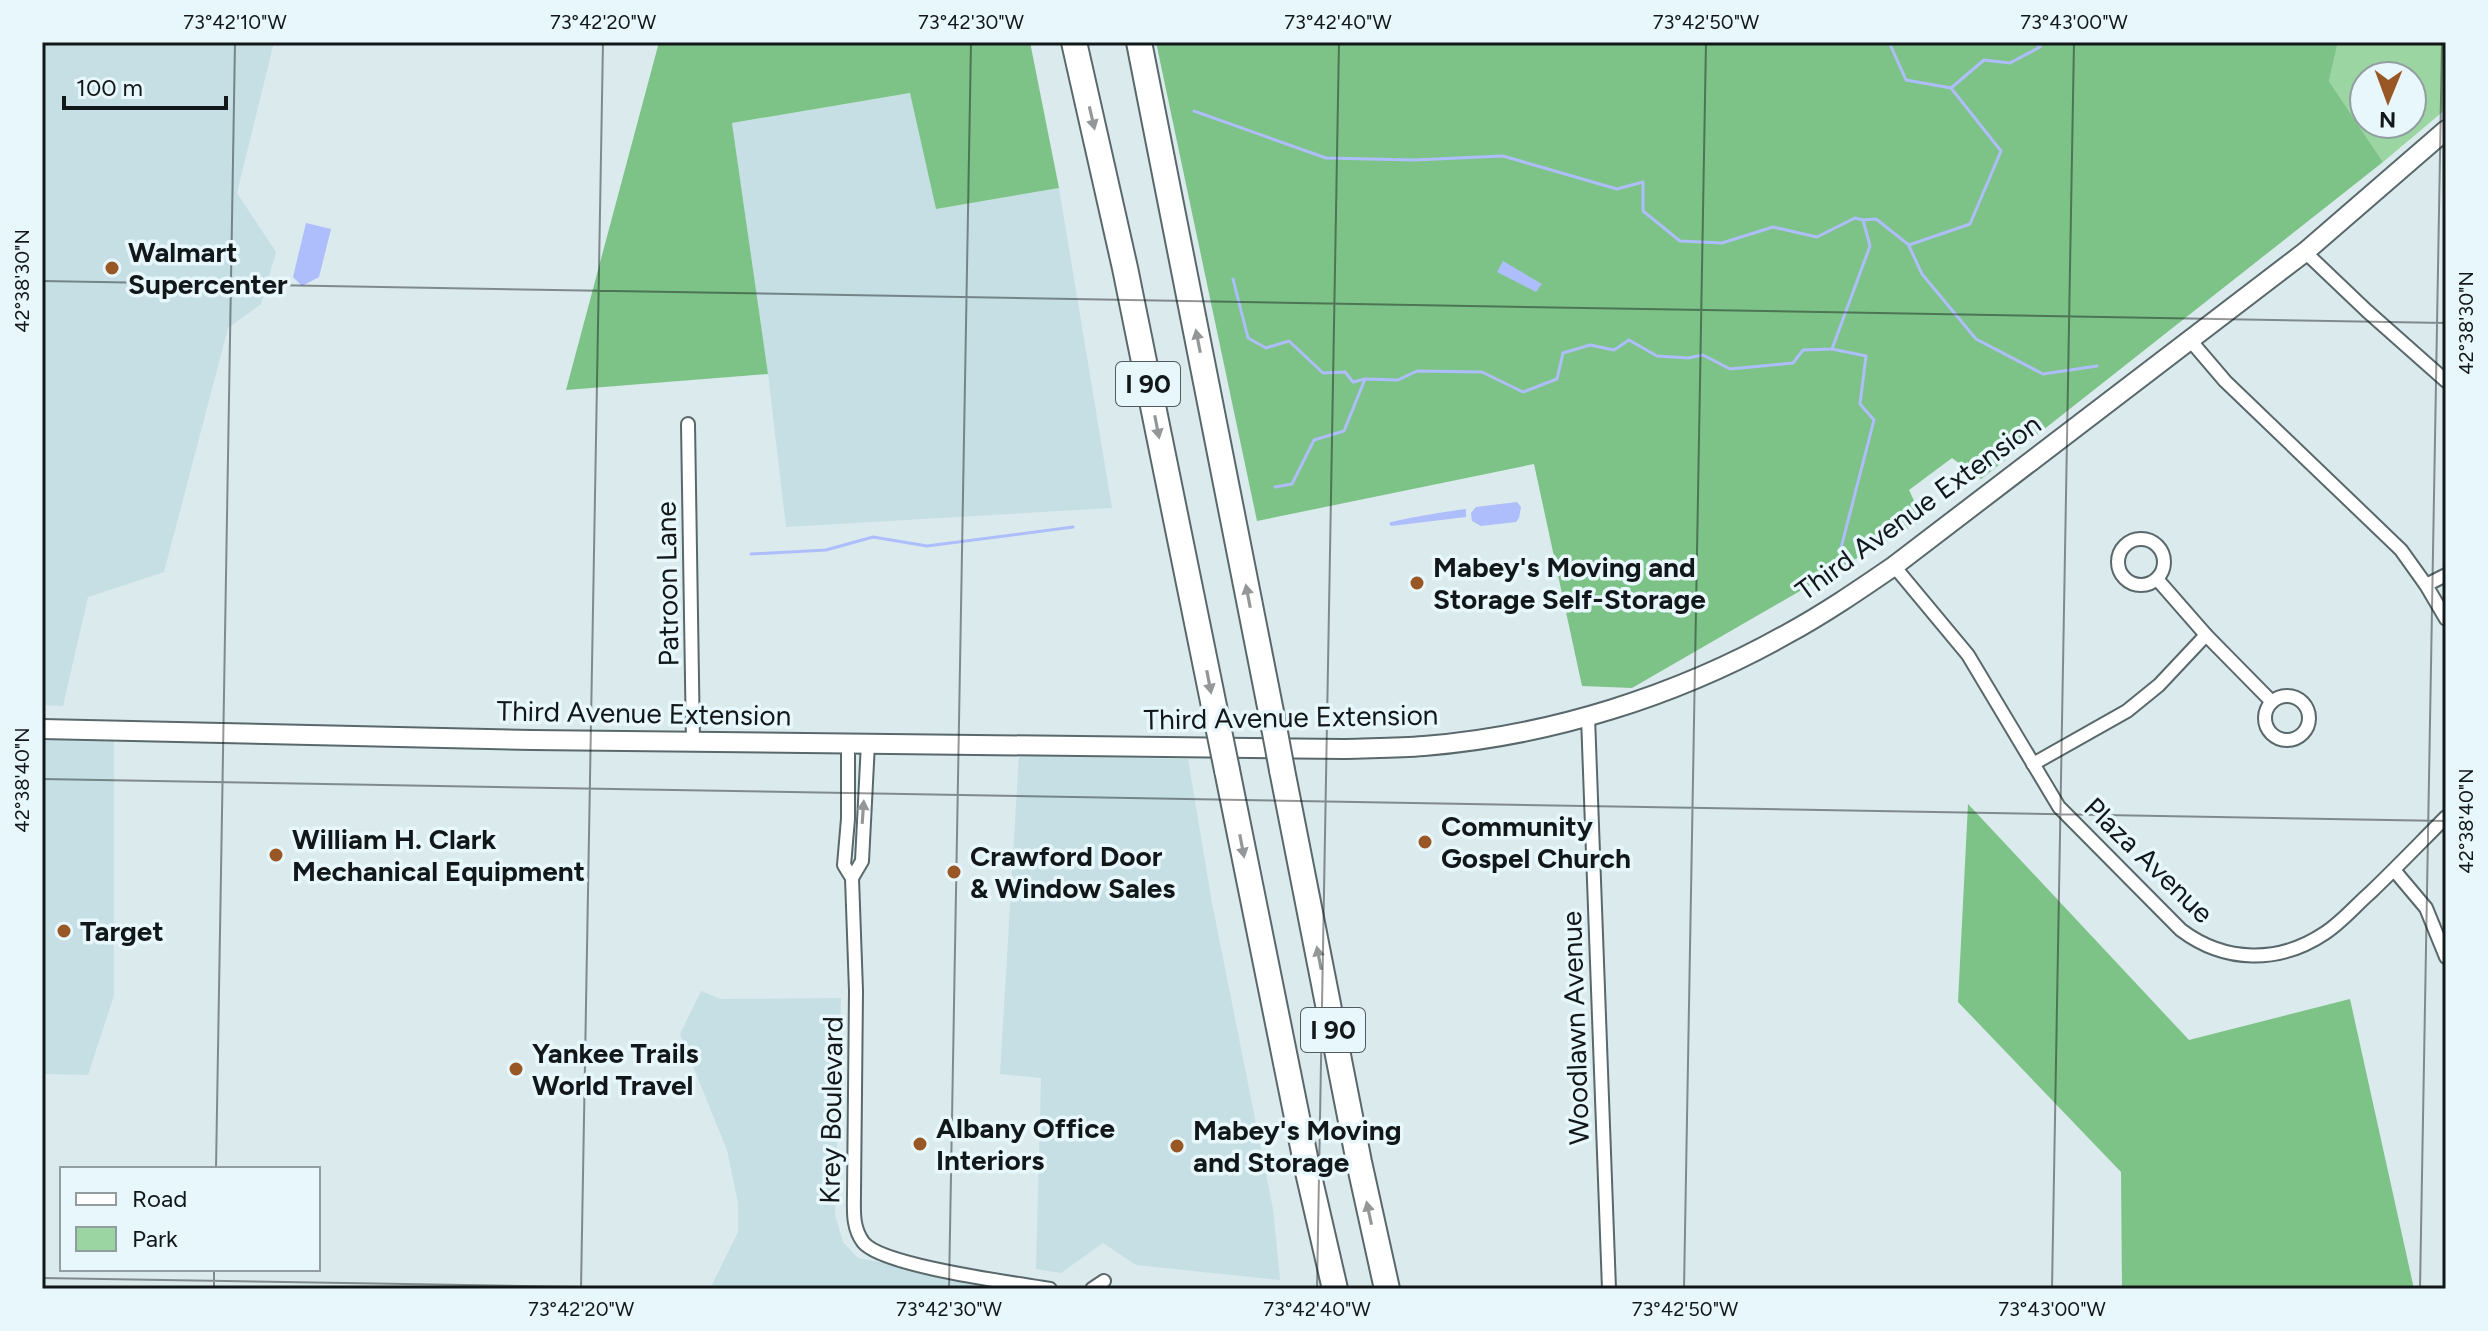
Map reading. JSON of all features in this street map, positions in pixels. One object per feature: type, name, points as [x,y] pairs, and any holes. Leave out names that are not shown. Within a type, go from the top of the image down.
[{"type":"highway","name":"I 90","points":[[1074,42],[1122,253],[1296,1115],[1335,1289]]},
{"type":"highway","name":"I 90","points":[[1139,42],[1359,1162],[1387,1289]]},
{"type":"highway","points":[[1296,1115],[1303,1197],[1321,1289]]},
{"type":"street","name":"Third Avenue Extension","points":[[42,729],[693,742],[1345,749],[1424,746],[1472,740],[1588,717],[1677,685],[1761,647],[1830,609],[1894,566],[2305,252],[2446,130]]},
{"type":"street","points":[[2305,252],[2446,381]]},
{"type":"street","points":[[2190,340],[2225,381],[2401,550],[2446,619]]},
{"type":"street","name":"Patroon Lane","points":[[688,424],[693,742]]},
{"type":"street","name":"Plaza Avenue","points":[[1894,566],[1968,655],[2059,807],[2129,880],[2197,942],[2229,954],[2264,956],[2292,950],[2310,942],[2327,932],[2446,817]]},
{"type":"street","points":[[2426,585],[2446,575]]},
{"type":"street","points":[[2157,579],[2206,635],[2272,702]]},
{"type":"street","points":[[2033,764],[2127,711],[2159,685],[2206,635]]},
{"type":"street","name":"Woodlawn Avenue","points":[[1588,717],[1609,1289]]},
{"type":"street","name":"Krey Boulevard","points":[[848,742],[848,819],[844,865],[852,878],[856,991],[854,1223],[870,1250],[882,1255],[922,1266],[1050,1289]]},
{"type":"street","name":"Krey Boulevard","points":[[852,878],[862,861],[868,743]]},
{"type":"street","points":[[2394,870],[2426,908],[2446,957]]},
{"type":"street","points":[[1092,1289],[1104,1281]]},
{"type":"shaded area","points":[[42,42],[274,42],[237,193],[276,252],[261,304],[228,328],[164,572],[88,597],[63,706],[42,705]]},
{"type":"shaded area","points":[[911,93],[936,209],[1059,188],[1112,508],[786,527],[768,374],[732,123]]},
{"type":"shaded area","points":[[42,739],[114,740],[114,995],[88,1075],[42,1074]]},
{"type":"shaded area","name":"Mabey's Moving and Storage","points":[[1019,755],[1188,759],[1212,903],[1273,1209],[1280,1280],[1136,1265],[1103,1243],[1061,1273],[1036,1269],[1041,1078],[1000,1074]]},
{"type":"shaded area","points":[[701,991],[721,999],[841,998],[835,1215],[843,1242],[858,1258],[1014,1289],[710,1289],[738,1232],[738,1203],[727,1150],[680,1034]]},
{"type":"green space","points":[[659,42],[1030,42],[1059,188],[936,209],[910,93],[732,123],[768,374],[566,390]]},
{"type":"green space","points":[[1156,42],[2338,42],[2329,81],[2348,110],[2348,140],[2368,140],[2383,162],[1981,479],[1952,458],[1909,490],[1923,520],[1632,688],[1582,686],[1534,464],[1257,521]]},
{"type":"green space","points":[[2338,42],[2446,42],[2446,109],[2428,124],[2428,60],[2348,60],[2348,110],[2329,81]]},
{"type":"green space","points":[[2368,140],[2409,140],[2383,162]]},
{"type":"green space","points":[[1968,804],[2189,1040],[2350,999],[2414,1289],[2122,1289],[2121,1172],[1958,1002]]},
{"type":"water","points":[[306,223],[331,229],[319,277],[302,286],[293,277]]},
{"type":"water","points":[[1503,261],[1542,284],[1536,292],[1497,272]]},
{"type":"water","points":[[1517,502],[1521,507],[1516,522],[1481,526],[1472,521],[1471,513],[1476,507]]},
{"type":"water","points":[[1466,509],[1466,517],[1391,526],[1389,523],[1412,518]]},
{"type":"waterway","points":[[1889,42],[1906,80],[1951,88]]},
{"type":"waterway","points":[[1275,487],[1292,484],[1314,440],[1344,431],[1365,379],[1398,380],[1417,371],[1482,372],[1523,392],[1557,379],[1563,353],[1590,345],[1614,350],[1629,340],[1657,356],[1688,358],[1703,355],[1730,369],[1793,363],[1803,350],[1832,349],[1870,246],[1863,220],[1876,219],[1909,245],[1970,224],[2001,151],[1951,88],[1984,60],[2010,63],[2040,47],[2034,42]]},
{"type":"waterway","points":[[1194,111],[1326,158],[1414,160],[1503,156],[1617,189],[1643,182],[1643,211],[1680,241],[1722,243],[1773,227],[1817,237],[1855,218],[1863,220]]},
{"type":"waterway","points":[[1909,246],[1922,274],[1976,339],[2043,374],[2097,366]]},
{"type":"waterway","points":[[1233,279],[1248,338],[1266,348],[1289,341],[1323,373],[1345,372],[1353,382],[1365,379]]},
{"type":"waterway","points":[[1832,349],[1866,356],[1860,404],[1874,420],[1841,548]]},
{"type":"waterway","points":[[751,554],[826,550],[873,537],[927,546],[1073,527]]},
{"type":"place","name":"Walmart Supercenter","points":[[112,268]]},
{"type":"place","name":"Mabey's Moving and Storage Self-Storage","points":[[1417,583]]},
{"type":"place","name":"Community Gospel Church","points":[[1425,842]]},
{"type":"place","name":"William H. Clark Mechanical Equipment","points":[[276,855]]},
{"type":"place","name":"Crawford Door & Window Sales","points":[[954,872]]},
{"type":"place","name":"Target","points":[[64,931]]},
{"type":"place","name":"Yankee Trails World Travel","points":[[516,1069]]},
{"type":"place","name":"Albany Office Interiors","points":[[920,1144]]},
{"type":"place","name":"Mabey's Moving and Storage","points":[[1177,1146]]}]
